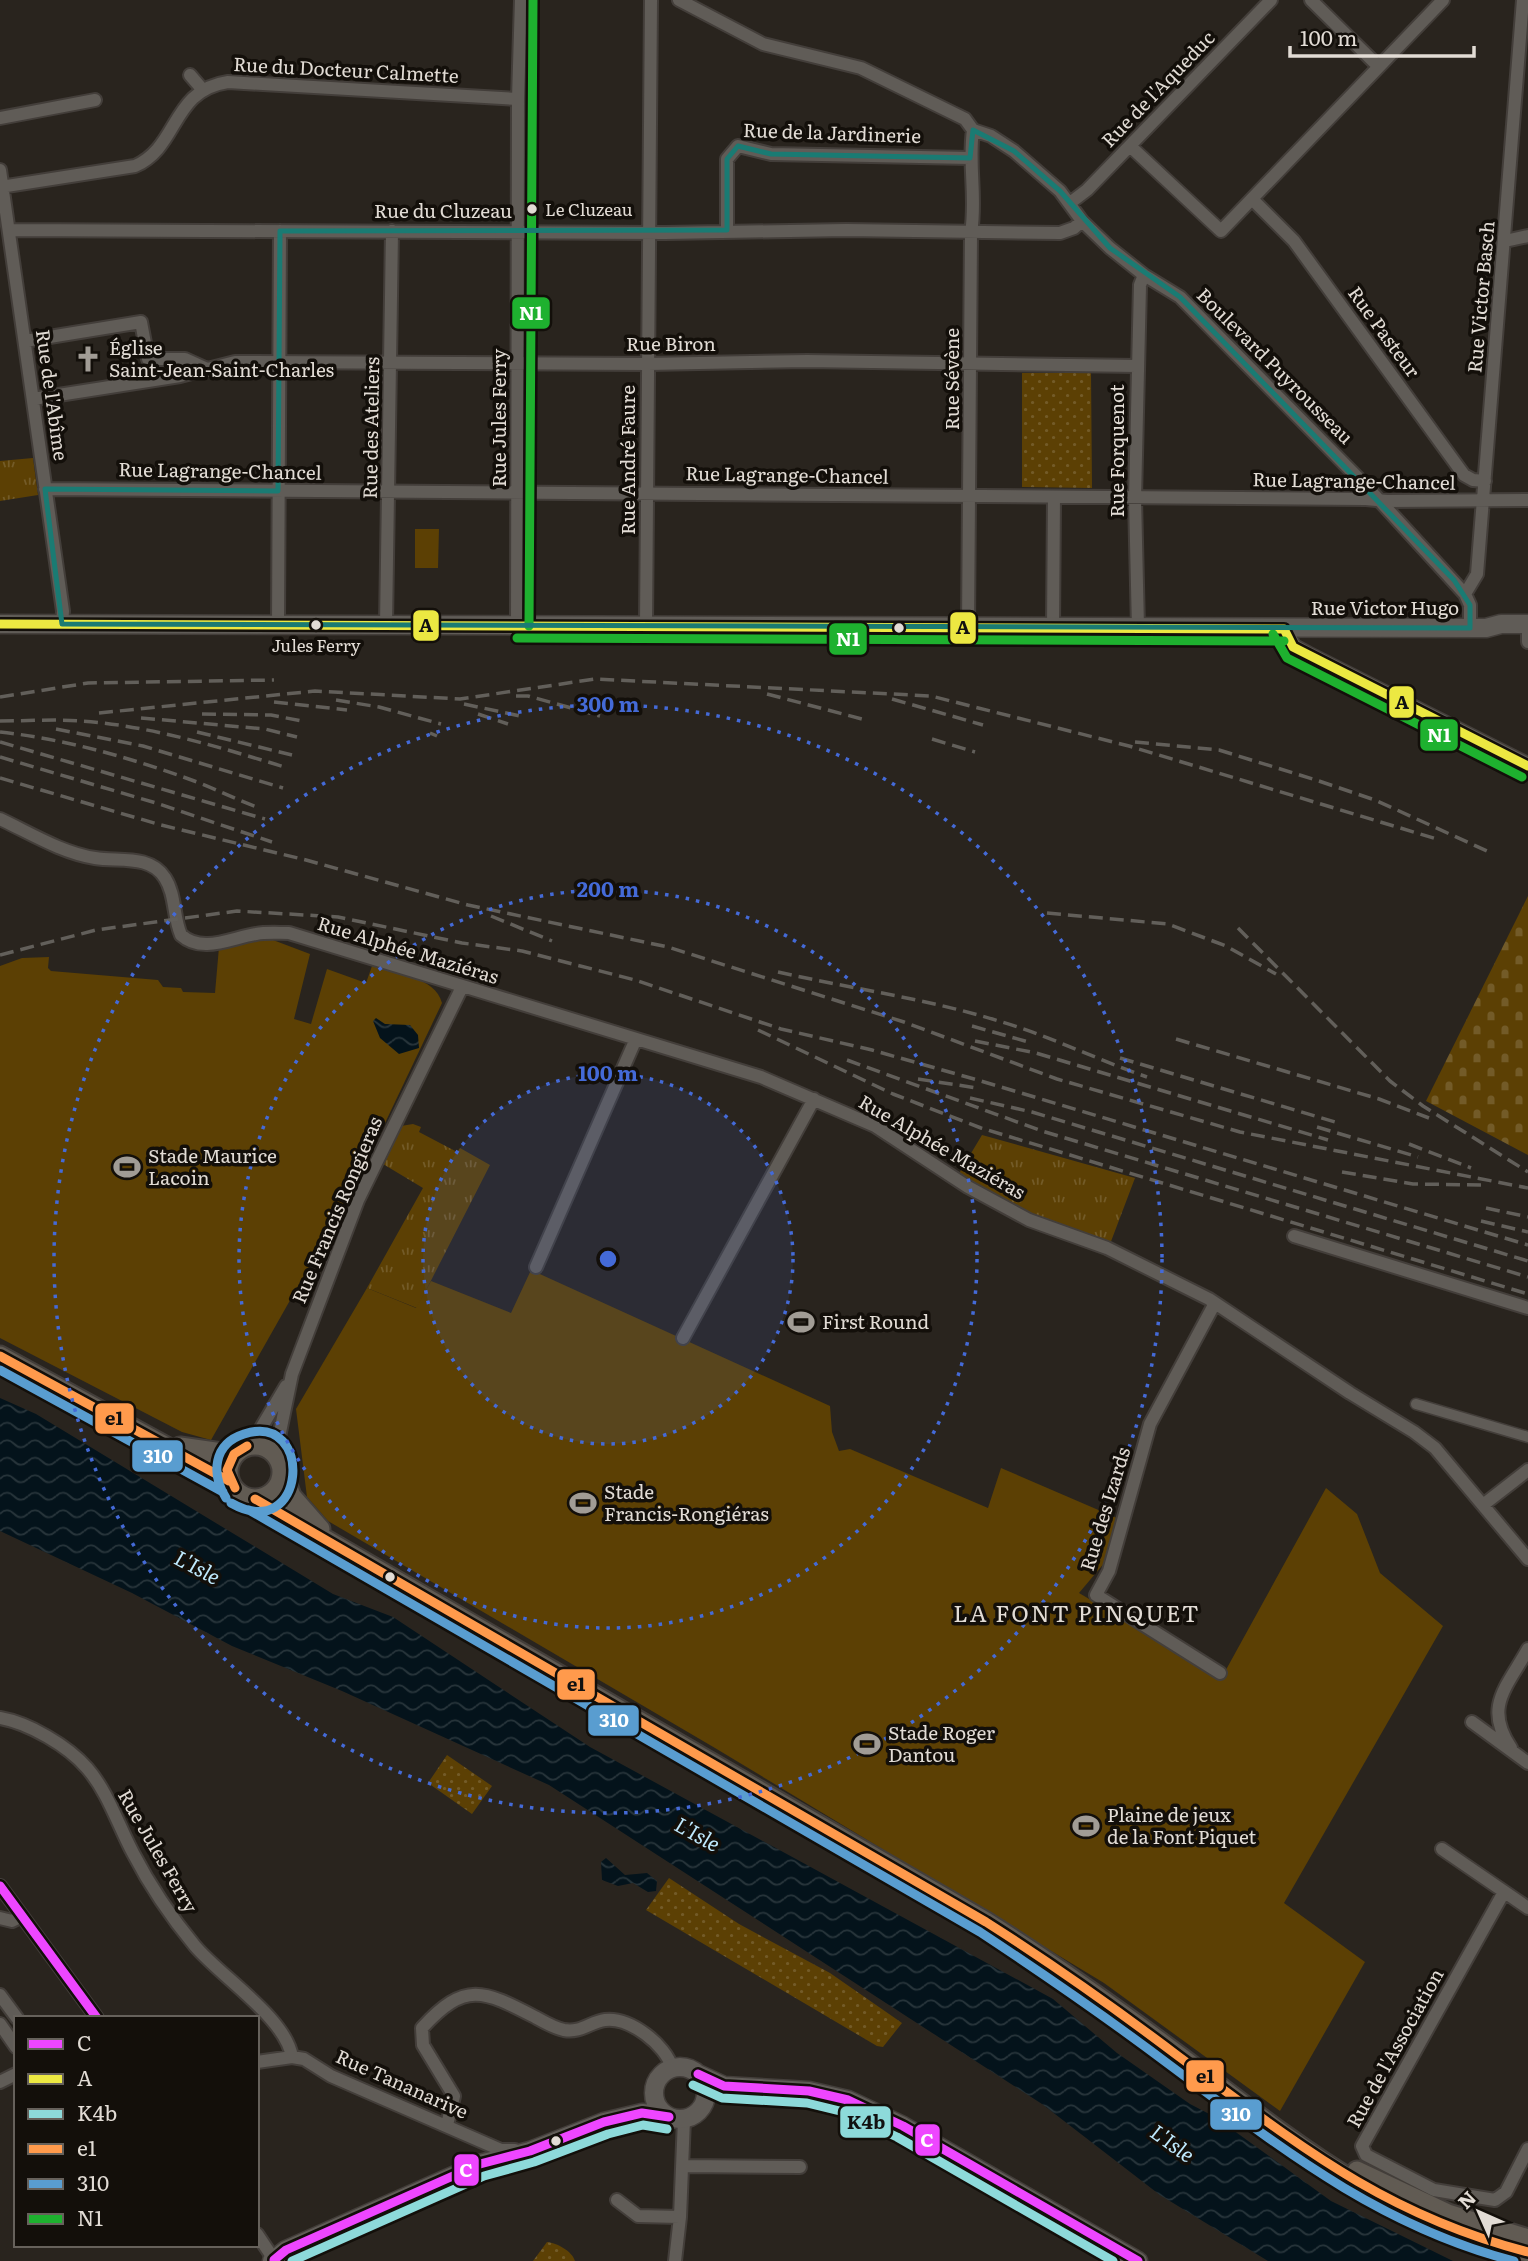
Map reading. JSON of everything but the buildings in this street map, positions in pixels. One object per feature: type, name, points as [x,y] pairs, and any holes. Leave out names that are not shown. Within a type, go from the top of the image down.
[{"type":"main road","name":"Rue Victor Hugo","points":[[0,624],[1053,629],[1478,628],[1528,633]]},
{"type":"main road","points":[[0,1356],[229,1481],[242,1496],[254,1499],[351,1554],[986,1922],[1077,1981],[1288,2141],[1365,2190],[1441,2227],[1528,2252]]},
{"type":"main road","points":[[150,1439],[194,1451],[222,1453],[267,1447],[281,1465],[291,1496],[302,1511],[351,1554]]},
{"type":"main road","points":[[229,1481],[229,1464],[241,1449]]},
{"type":"main road","points":[[254,1499],[271,1494],[281,1481],[281,1465]]},
{"type":"main road","points":[[604,2122],[654,2087],[660,2075],[672,2068],[686,2067],[724,2086],[793,2090],[839,2097],[903,2126],[1138,2261]]},
{"type":"main road","points":[[684,2115],[705,2088],[698,2074]]},
{"type":"main road","points":[[1209,2079],[1332,2157],[1397,2192],[1469,2222],[1528,2239]]},
{"type":"main road","points":[[654,2087],[656,2105],[684,2115]]},
{"type":"main road","points":[[274,2261],[290,2258],[530,2151],[604,2122],[642,2113],[684,2115],[724,2098],[793,2090]]},
{"type":"street","name":"Rue Jules Ferry","points":[[517,626],[518,99],[521,0]]},
{"type":"street","name":"Rue André Faure","points":[[646,626],[651,0]]},
{"type":"street","name":"Boulevard Puyrousseau","points":[[679,0],[763,44],[861,68],[958,116],[973,130],[991,136],[1014,151],[1070,203],[1082,220],[1144,275],[1180,297],[1465,594]]},
{"type":"street","name":"Rue de l'Aqueduc","points":[[1070,203],[1130,146],[1271,0]]},
{"type":"street","points":[[1311,0],[1378,66]]},
{"type":"street","points":[[1130,146],[1221,232],[1443,0]]},
{"type":"street","name":"Rue Victor Basch","points":[[1465,594],[1477,574],[1523,0]]},
{"type":"street","points":[[1,187],[135,166],[146,161],[155,152],[187,102],[202,89],[190,75]]},
{"type":"street","name":"Rue du Docteur Calmette","points":[[202,89],[228,82],[518,99]]},
{"type":"street","points":[[0,115],[95,100]]},
{"type":"street","name":"Rue Sévène","points":[[968,628],[971,233],[974,201],[970,158],[973,130]]},
{"type":"street","name":"Rue de la Jardinerie","points":[[727,230],[727,159],[738,146],[771,154],[970,158]]},
{"type":"street","name":"Rue de l'Abîme","points":[[0,170],[63,611],[62,624]]},
{"type":"street","name":"Rue Pasteur","points":[[1252,199],[1294,241],[1464,475],[1473,480],[1485,481]]},
{"type":"street","name":"Rue du Cluzeau","points":[[10,230],[1060,233],[1069,231],[1082,220]]},
{"type":"street","points":[[278,625],[280,231]]},
{"type":"street","name":"Rue des Ateliers","points":[[386,625],[393,231]]},
{"type":"street","points":[[1505,241],[1528,236]]},
{"type":"street","name":"Rue Forquenot","points":[[1138,628],[1135,498],[1137,366],[1140,285],[1144,275]]},
{"type":"street","name":"Rue Biron","points":[[25,341],[141,322],[148,359],[185,359],[207,369]]},
{"type":"street","name":"Rue Biron","points":[[33,399],[180,376],[234,362],[392,360],[648,364],[820,361],[1137,366]]},
{"type":"street","name":"Rue Lagrange-Chancel","points":[[45,489],[1528,500]]},
{"type":"street","points":[[1053,629],[1054,497]]},
{"type":"street","points":[[1465,594],[1478,628]]},
{"type":"street","points":[[1284,629],[1293,647],[1528,765]]},
{"type":"street","name":"Rue Alphée Maziéras","points":[[0,819],[68,850],[95,858],[136,860],[157,870],[164,876],[172,896],[181,935],[195,944],[209,944],[259,933],[289,933],[635,1041],[761,1077],[875,1126],[968,1187],[1029,1220],[1107,1248],[1215,1303],[1414,1432],[1435,1448],[1528,1559]]},
{"type":"street","name":"Rue Francis Rongieras","points":[[281,1465],[279,1437],[292,1374],[370,1170],[462,987]]},
{"type":"street","points":[[536,1267],[635,1041]]},
{"type":"street","points":[[682,1339],[814,1099]]},
{"type":"street","points":[[1294,1236],[1528,1308]]},
{"type":"street","name":"Rue des Izards","points":[[1215,1303],[1150,1424],[1109,1571],[1096,1595],[1220,1673]]},
{"type":"street","points":[[241,1449],[257,1435],[292,1374]]},
{"type":"street","points":[[1416,1404],[1528,1437]]},
{"type":"street","points":[[1483,1505],[1528,1469]]},
{"type":"street","points":[[1511,1748],[1499,1731],[1496,1714],[1499,1703],[1528,1649]]},
{"type":"street","name":"Rue Jules Ferry","points":[[0,1718],[50,1739],[87,1768],[107,1798],[133,1854],[166,1910],[197,1949],[285,2035],[292,2057]]},
{"type":"street","points":[[1472,1722],[1528,1763]]},
{"type":"street","points":[[1443,1849],[1528,1908]]},
{"type":"street","points":[[0,1886],[96,2016]]},
{"type":"street","name":"Rue de l'Association","points":[[1504,1892],[1362,2147],[1366,2155],[1434,2190],[1495,2200],[1502,2197],[1528,2148]]},
{"type":"street","points":[[0,1918],[12,1921],[22,1916]]},
{"type":"street","points":[[447,2125],[454,2096],[423,2045],[422,2028],[453,2000],[468,1993],[500,1998],[561,2029],[577,2031],[599,2021],[617,2020],[663,2049],[672,2068]]},
{"type":"street","points":[[0,1995],[16,2016]]},
{"type":"street","points":[[0,2024],[14,2044]]},
{"type":"street","points":[[259,2062],[292,2057]]},
{"type":"street","name":"Rue Tananarive","points":[[292,2057],[304,2059],[331,2076],[500,2150],[530,2151]]},
{"type":"street","points":[[675,2261],[680,2217],[684,2115]]},
{"type":"street","points":[[683,2166],[800,2167]]},
{"type":"street","points":[[617,2200],[638,2216],[680,2217]]},
{"type":"street","points":[[259,2237],[274,2261]]},
{"type":"highlighted area","points":[[973,130],[1014,151],[1060,191],[1110,248],[1180,297],[1454,580],[1470,605],[1470,628],[62,624],[45,489],[278,491],[280,231],[727,230],[727,159],[738,146],[771,154],[970,158]]},
{"type":"green space","points":[[1022,373],[1091,373],[1092,488],[1022,487]]},
{"type":"green space","points":[[33,458],[38,495],[0,501],[0,461]]},
{"type":"green space","points":[[415,529],[439,529],[438,568],[415,568]]},
{"type":"green space","points":[[1528,896],[1528,1155],[1426,1101]]},
{"type":"green space","name":"Stade Maurice Lacoin","points":[[265,937],[310,954],[294,1019],[311,1024],[327,969],[366,983],[372,966],[413,977],[432,987],[442,1003],[357,1182],[211,1440],[182,1432],[0,1338],[0,966],[22,958],[49,957],[48,968],[51,971],[158,980],[163,987],[181,988],[183,992],[215,993],[219,947]]},
{"type":"green space","points":[[413,1124],[421,1127],[419,1132],[457,1152],[460,1148],[490,1165],[417,1308],[367,1288],[423,1188],[383,1164],[401,1126]]},
{"type":"green space","points":[[982,1135],[1135,1178],[1110,1244],[1032,1216],[958,1175]]},
{"type":"green space","points":[[531,1270],[830,1406],[832,1432],[839,1451],[850,1449],[988,1508],[1001,1468],[1117,1518],[1106,1561],[1079,1593],[1222,1677],[1326,1488],[1357,1514],[1380,1573],[1443,1626],[1284,1903],[1365,1962],[1280,2111],[1104,1983],[715,1748],[328,1521],[307,1497],[296,1409],[367,1288],[416,1308],[431,1281],[511,1313]]},
{"type":"green space","points":[[447,1755],[492,1786],[472,1814],[428,1783]]},
{"type":"green space","points":[[669,1878],[739,1924],[830,1973],[902,2023],[883,2047],[877,2046],[646,1910]]},
{"type":"green space","points":[[547,2242],[564,2248],[575,2261],[533,2261]]},
{"type":"water","points":[[376,1018],[385,1024],[410,1025],[418,1035],[419,1048],[399,1054],[380,1038],[373,1021]]},
{"type":"water","name":"L'Isle","points":[[0,1398],[36,1414],[333,1594],[393,1617],[590,1747],[1053,1999],[1117,2053],[1190,2104],[1215,2117],[1331,2201],[1453,2261],[1268,2261],[1160,2195],[1042,2104],[549,1785],[342,1691],[232,1646],[132,1593],[0,1531]]},
{"type":"water","points":[[606,1858],[625,1875],[647,1873],[657,1881],[656,1891],[648,1892],[633,1883],[618,1886],[602,1880],[601,1862]]},
{"type":"railway","points":[[99,713],[315,691],[460,699],[595,679],[931,696],[1129,746],[1440,840]]},
{"type":"railway","points":[[0,697],[88,683],[274,680]]},
{"type":"railway","points":[[767,694],[862,719]]},
{"type":"railway","points":[[516,696],[528,696],[600,716]]},
{"type":"railway","points":[[892,699],[983,725]]},
{"type":"railway","points":[[336,700],[379,707],[441,724]]},
{"type":"railway","points":[[274,702],[347,710]]},
{"type":"railway","points":[[464,704],[525,717]]},
{"type":"railway","points":[[202,714],[271,715],[302,721]]},
{"type":"railway","points":[[478,714],[508,724]]},
{"type":"railway","points":[[141,718],[265,729],[297,737]]},
{"type":"railway","points":[[0,721],[72,720],[134,728],[186,739],[288,768]]},
{"type":"railway","points":[[56,729],[143,746],[283,788]]},
{"type":"railway","points":[[0,732],[75,745],[149,765],[257,807]]},
{"type":"railway","points":[[197,732],[292,755]]},
{"type":"railway","points":[[430,733],[437,736]]},
{"type":"railway","points":[[932,739],[975,752]]},
{"type":"railway","points":[[0,742],[265,819]]},
{"type":"railway","points":[[1135,742],[1219,750],[1316,780],[1375,800],[1487,851]]},
{"type":"railway","points":[[0,757],[156,803],[272,842]]},
{"type":"railway","points":[[0,778],[161,825],[306,860],[468,905],[668,947],[904,1022],[1057,1079],[1240,1132],[1528,1188]]},
{"type":"railway","points":[[0,955],[96,930],[237,911],[338,917],[462,943],[522,951],[635,980],[781,1029],[872,1050],[981,1081],[1528,1245]]},
{"type":"railway","points":[[1047,913],[1168,924],[1226,946],[1276,974]]},
{"type":"railway","points":[[491,916],[552,941]]},
{"type":"railway","points":[[1238,928],[1390,1081],[1423,1106],[1528,1172]]},
{"type":"railway","points":[[778,972],[974,1014],[1039,1035],[1147,1077]]},
{"type":"railway","points":[[972,1026],[1032,1043]]},
{"type":"railway","points":[[758,1030],[893,1094],[981,1128],[1528,1294]]},
{"type":"railway","points":[[1176,1039],[1379,1099],[1429,1118]]},
{"type":"railway","points":[[975,1041],[1036,1053],[1328,1140]]},
{"type":"railway","points":[[1120,1058],[1335,1122]]},
{"type":"railway","points":[[847,1060],[1042,1131],[1528,1277]]},
{"type":"railway","points":[[918,1079],[977,1088]]},
{"type":"railway","points":[[970,1098],[1032,1112],[1528,1261]]},
{"type":"railway","points":[[1317,1127],[1418,1157]]},
{"type":"railway","points":[[1409,1144],[1471,1168]]},
{"type":"railway","points":[[1342,1172],[1413,1184],[1486,1185]]},
{"type":"railway","points":[[1486,1208],[1528,1217]]},
{"type":"railway","points":[[1481,1221],[1528,1232]]},
{"type":"transit line","name":"N1","points":[[529,626],[533,0]]},
{"type":"transit line","name":"A","points":[[0,624],[1284,629]]},
{"type":"transit line","name":"A","points":[[1284,629],[1293,647],[1528,766]]},
{"type":"transit line","name":"N1","points":[[1273,634],[1287,658],[1522,777]]},
{"type":"transit line","name":"N1","points":[[517,638],[1284,641]]},
{"type":"transit line","name":"e1","points":[[0,1356],[229,1481]]},
{"type":"transit line","name":"310","points":[[0,1370],[223,1492]]},
{"type":"transit line","name":"310","points":[[226,1498],[217,1470],[221,1452],[226,1445],[244,1434],[267,1432],[283,1441],[291,1457],[293,1476],[287,1494],[275,1507],[256,1511],[231,1503]]},
{"type":"transit line","name":"e1","points":[[235,1488],[227,1470],[234,1454],[247,1446]]},
{"type":"transit line","name":"e1","points":[[255,1499],[986,1922],[1084,1987],[1262,2118],[1342,2172],[1428,2218],[1528,2252]]},
{"type":"transit line","name":"310","points":[[249,1510],[980,1932],[1100,2014],[1292,2155],[1375,2206],[1465,2246],[1514,2261]]},
{"type":"transit line","name":"C","points":[[0,1886],[96,2016]]},
{"type":"transit line","name":"C","points":[[698,2074],[724,2086],[809,2091],[848,2100],[903,2126],[1138,2261]]},
{"type":"transit line","name":"K4b","points":[[693,2085],[722,2098],[807,2103],[844,2112],[897,2137],[1113,2261]]},
{"type":"transit line","name":"C","points":[[274,2260],[286,2250],[480,2164],[530,2151],[604,2122],[642,2113],[669,2117]]},
{"type":"transit line","name":"K4b","points":[[292,2261],[484,2176],[534,2162],[608,2134],[643,2125],[667,2129]]},
{"type":"place","name":"Le Cluzeau","points":[[532,209]]},
{"type":"place","name":"Église Saint-Jean-Saint-Charles","points":[[88,359]]},
{"type":"place","name":"Jules Ferry","points":[[316,625]]},
{"type":"place","name":"Stade Maurice Lacoin","points":[[127,1167]]},
{"type":"place","name":"First Round","points":[[801,1322]]},
{"type":"place","name":"Stade Francis-Rongiéras","points":[[583,1503]]},
{"type":"place","name":"Stade Roger Dantou","points":[[867,1744]]},
{"type":"place","name":"Plaine de jeux de la Font Piquet","points":[[1086,1826]]},
{"type":"district","name":"LA FONT PINQUET","points":[[1077,1614]]}]
